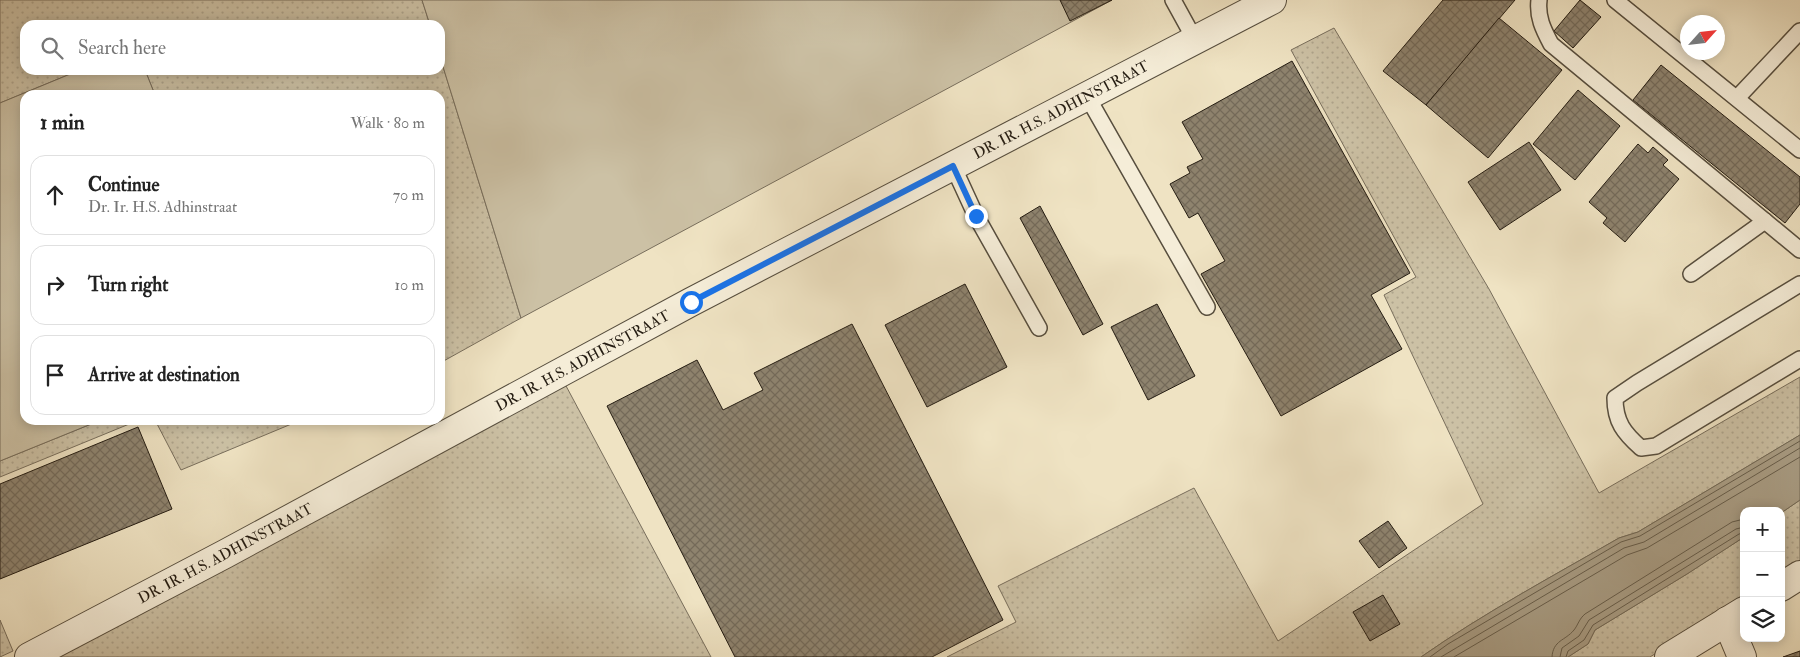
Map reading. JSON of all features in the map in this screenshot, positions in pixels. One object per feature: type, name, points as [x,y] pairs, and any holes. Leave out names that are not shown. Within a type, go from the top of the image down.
[{"type":"street","name":"DR. IR. H.S. ADHINSTRAAT","points":[[29,657],[226,554],[691,302],[1272,0]]},
{"type":"street","points":[[1785,584],[1800,575]]},
{"type":"street","points":[[1669,657],[1736,616],[1742,657]]},
{"type":"lane","points":[[1173,0],[1195,40]]},
{"type":"lane","points":[[1539,0],[1539,16],[1543,30],[1551,44],[1800,250]]},
{"type":"lane","points":[[1615,0],[1800,150]]},
{"type":"lane","points":[[1736,98],[1800,31]]},
{"type":"lane","points":[[1087,96],[1207,308]]},
{"type":"lane","points":[[953,166],[976,216],[1040,328]]},
{"type":"lane","points":[[1691,274],[1765,222]]},
{"type":"lane","points":[[1800,284],[1615,398],[1615,413],[1626,435],[1640,448],[1656,446],[1800,359]]},
{"type":"shaded area","points":[[0,0],[422,0],[428,20],[20,20],[20,75],[68,75],[32,90],[20,90],[20,95],[0,103]]},
{"type":"shaded area","points":[[422,0],[1112,0],[521,318],[445,73],[445,20],[428,20]]},
{"type":"shaded area","points":[[1334,28],[1489,289],[1599,493],[1800,377],[1800,435],[1638,532],[1619,538],[1519,595],[1421,657],[947,657],[1016,622],[998,586],[1194,488],[1278,641],[1483,504],[1384,295],[1416,277],[1291,50]]},
{"type":"shaded area","points":[[445,73],[521,318],[445,360],[445,90],[153,90],[147,75],[445,75]]},
{"type":"shaded area","points":[[68,75],[147,75],[153,90],[32,90]]},
{"type":"shaded area","points":[[20,95],[20,425],[89,425],[0,461],[0,103]]},
{"type":"shaded area","points":[[565,384],[711,657],[51,657]]},
{"type":"shaded area","points":[[89,425],[127,425],[0,477],[0,461]]},
{"type":"shaded area","points":[[158,425],[289,425],[181,470]]},
{"type":"shaded area","points":[[1800,500],[1800,561],[1785,570],[1785,552],[1785,510]]},
{"type":"shaded area","points":[[1740,540],[1740,600],[1650,657],[1568,657],[1588,644],[1595,630]]},
{"type":"shaded area","points":[[0,620],[13,651],[0,657]]},
{"type":"water","points":[[1800,435],[1800,500],[1785,510],[1785,507],[1740,507],[1740,540],[1595,630],[1588,644],[1568,657],[1421,657],[1519,595],[1619,538],[1638,532]]},
{"type":"building","points":[[1060,0],[1112,0],[1070,21]]},
{"type":"building","points":[[1443,0],[1515,0],[1426,105],[1383,71]]},
{"type":"building","points":[[1580,0],[1601,17],[1573,48],[1554,31]]},
{"type":"building","points":[[1499,18],[1562,70],[1488,158],[1426,105]]},
{"type":"building","points":[[1292,61],[1410,273],[1371,295],[1402,349],[1281,416],[1201,274],[1225,261],[1198,213],[1189,218],[1170,184],[1190,173],[1187,167],[1203,159],[1182,122]]},
{"type":"building","points":[[1661,65],[1800,177],[1800,204],[1785,223],[1633,100]]},
{"type":"building","points":[[1578,90],[1620,126],[1575,180],[1533,144]]},
{"type":"building","points":[[1529,142],[1561,190],[1500,230],[1468,182]]},
{"type":"building","points":[[1638,144],[1648,153],[1653,147],[1668,160],[1663,165],[1679,179],[1625,242],[1603,223],[1607,218],[1589,202]]},
{"type":"building","points":[[1040,206],[1103,324],[1083,335],[1020,218]]},
{"type":"building","points":[[965,284],[1007,367],[927,407],[885,325]]},
{"type":"building","points":[[1157,304],[1195,376],[1148,400],[1111,327]]},
{"type":"building","points":[[852,324],[1003,620],[932,657],[735,657],[607,406],[697,360],[723,410],[763,390],[754,373]]},
{"type":"building","points":[[138,427],[172,509],[0,579],[0,484]]},
{"type":"building","points":[[1388,521],[1407,548],[1379,568],[1359,541]]},
{"type":"building","points":[[1383,595],[1400,624],[1370,641],[1353,612]]},
{"type":"building","points":[[1800,651],[1800,657],[1783,657]]},
{"type":"route","points":[[691,302],[953,166],[976,216]]}]
